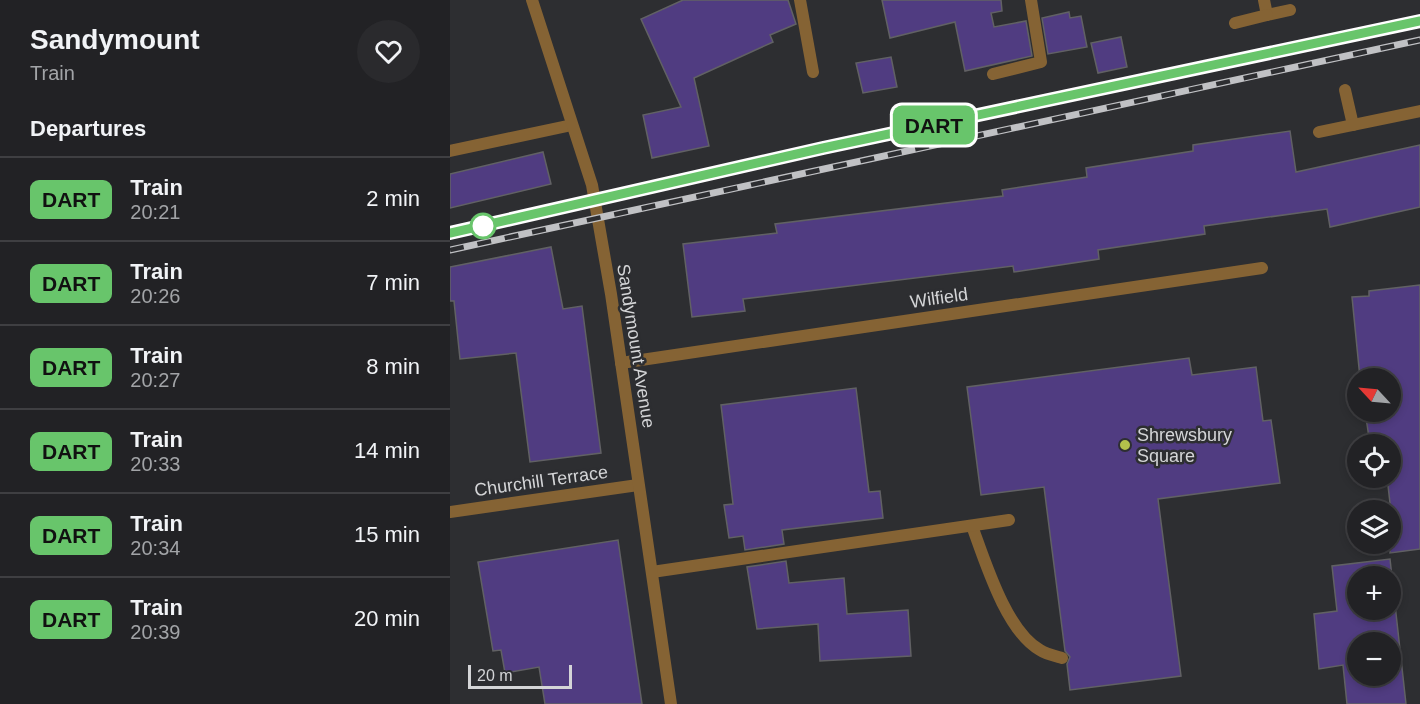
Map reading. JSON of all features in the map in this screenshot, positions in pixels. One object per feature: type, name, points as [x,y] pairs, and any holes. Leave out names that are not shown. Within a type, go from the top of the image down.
[{"type":"street","name":"Sandymount Avenue","points":[[532,0],[592,185],[621,363],[670,704]]},
{"type":"street","points":[[800,0],[813,72]]},
{"type":"street","points":[[993,74],[1041,62],[1031,0]]},
{"type":"street","points":[[1264,0],[1267,15]]},
{"type":"street","points":[[1234,23],[1290,10]]},
{"type":"street","points":[[1345,90],[1353,125]]},
{"type":"street","points":[[1320,132],[1420,111]]},
{"type":"street","points":[[450,152],[572,125]]},
{"type":"street","name":"Wilfield","points":[[621,363],[1262,268]]},
{"type":"street","name":"Churchill Terrace","points":[[450,512],[638,485]]},
{"type":"street","points":[[652,572],[1010,520]]},
{"type":"street","points":[[972,526],[996,590],[1015,624],[1039,650],[1062,658]]},
{"type":"building","points":[[683,0],[788,0],[796,24],[770,35],[773,42],[694,78],[709,146],[652,158],[643,115],[681,107],[641,19]]},
{"type":"building","points":[[882,0],[1001,0],[1002,11],[991,13],[994,27],[1026,21],[1032,56],[965,71],[955,22],[890,38]]},
{"type":"building","points":[[1069,12],[1070,18],[1081,16],[1087,47],[1048,54],[1042,18]]},
{"type":"building","points":[[1121,37],[1127,67],[1098,73],[1091,43]]},
{"type":"building","points":[[891,57],[897,87],[863,93],[856,63]]},
{"type":"building","points":[[1290,131],[1296,172],[1420,145],[1420,207],[1330,227],[1327,209],[1204,226],[1205,234],[1098,250],[1099,259],[1014,272],[1013,266],[743,299],[745,311],[692,317],[683,244],[777,233],[775,224],[1003,196],[1002,190],[1087,177],[1086,168],[1193,151],[1193,145]]},
{"type":"building","points":[[543,152],[551,184],[450,208],[450,174]]},
{"type":"building","points":[[551,247],[563,309],[582,306],[601,453],[530,462],[516,353],[460,359],[454,301],[450,301],[450,267]]},
{"type":"building","points":[[1420,285],[1420,549],[1401,552],[1401,500],[1390,500],[1388,488],[1401,488],[1401,434],[1368,434],[1367,422],[1401,422],[1401,368],[1359,368],[1352,297],[1369,296],[1369,291]]},
{"type":"building","points":[[1189,358],[1192,375],[1256,367],[1263,421],[1271,420],[1280,483],[1158,499],[1181,676],[1070,690],[1067,664],[1070,657],[1065,651],[1044,487],[981,495],[967,387]]},
{"type":"building","points":[[856,388],[869,492],[880,491],[883,518],[782,530],[784,544],[745,550],[743,536],[729,538],[724,505],[733,504],[721,405]]},
{"type":"building","points":[[618,540],[642,704],[545,704],[539,667],[505,673],[501,650],[493,651],[478,562]]},
{"type":"building","points":[[1390,559],[1391,566],[1347,566],[1347,620],[1397,620],[1398,632],[1347,632],[1347,686],[1401,686],[1401,659],[1406,704],[1347,704],[1343,665],[1319,669],[1314,614],[1337,611],[1332,566]]},
{"type":"building","points":[[786,561],[789,583],[844,578],[847,614],[908,610],[911,656],[820,661],[818,624],[757,629],[747,567]]},
{"type":"railway","points":[[450,233],[869,139],[1420,21]]},
{"type":"railway","points":[[450,250],[1420,40]]},
{"type":"train","name":"DART","points":[[450,233],[823,148],[1420,21]]},
{"type":"place","name":"Shrewsbury Square","points":[[1125,445]]}]
